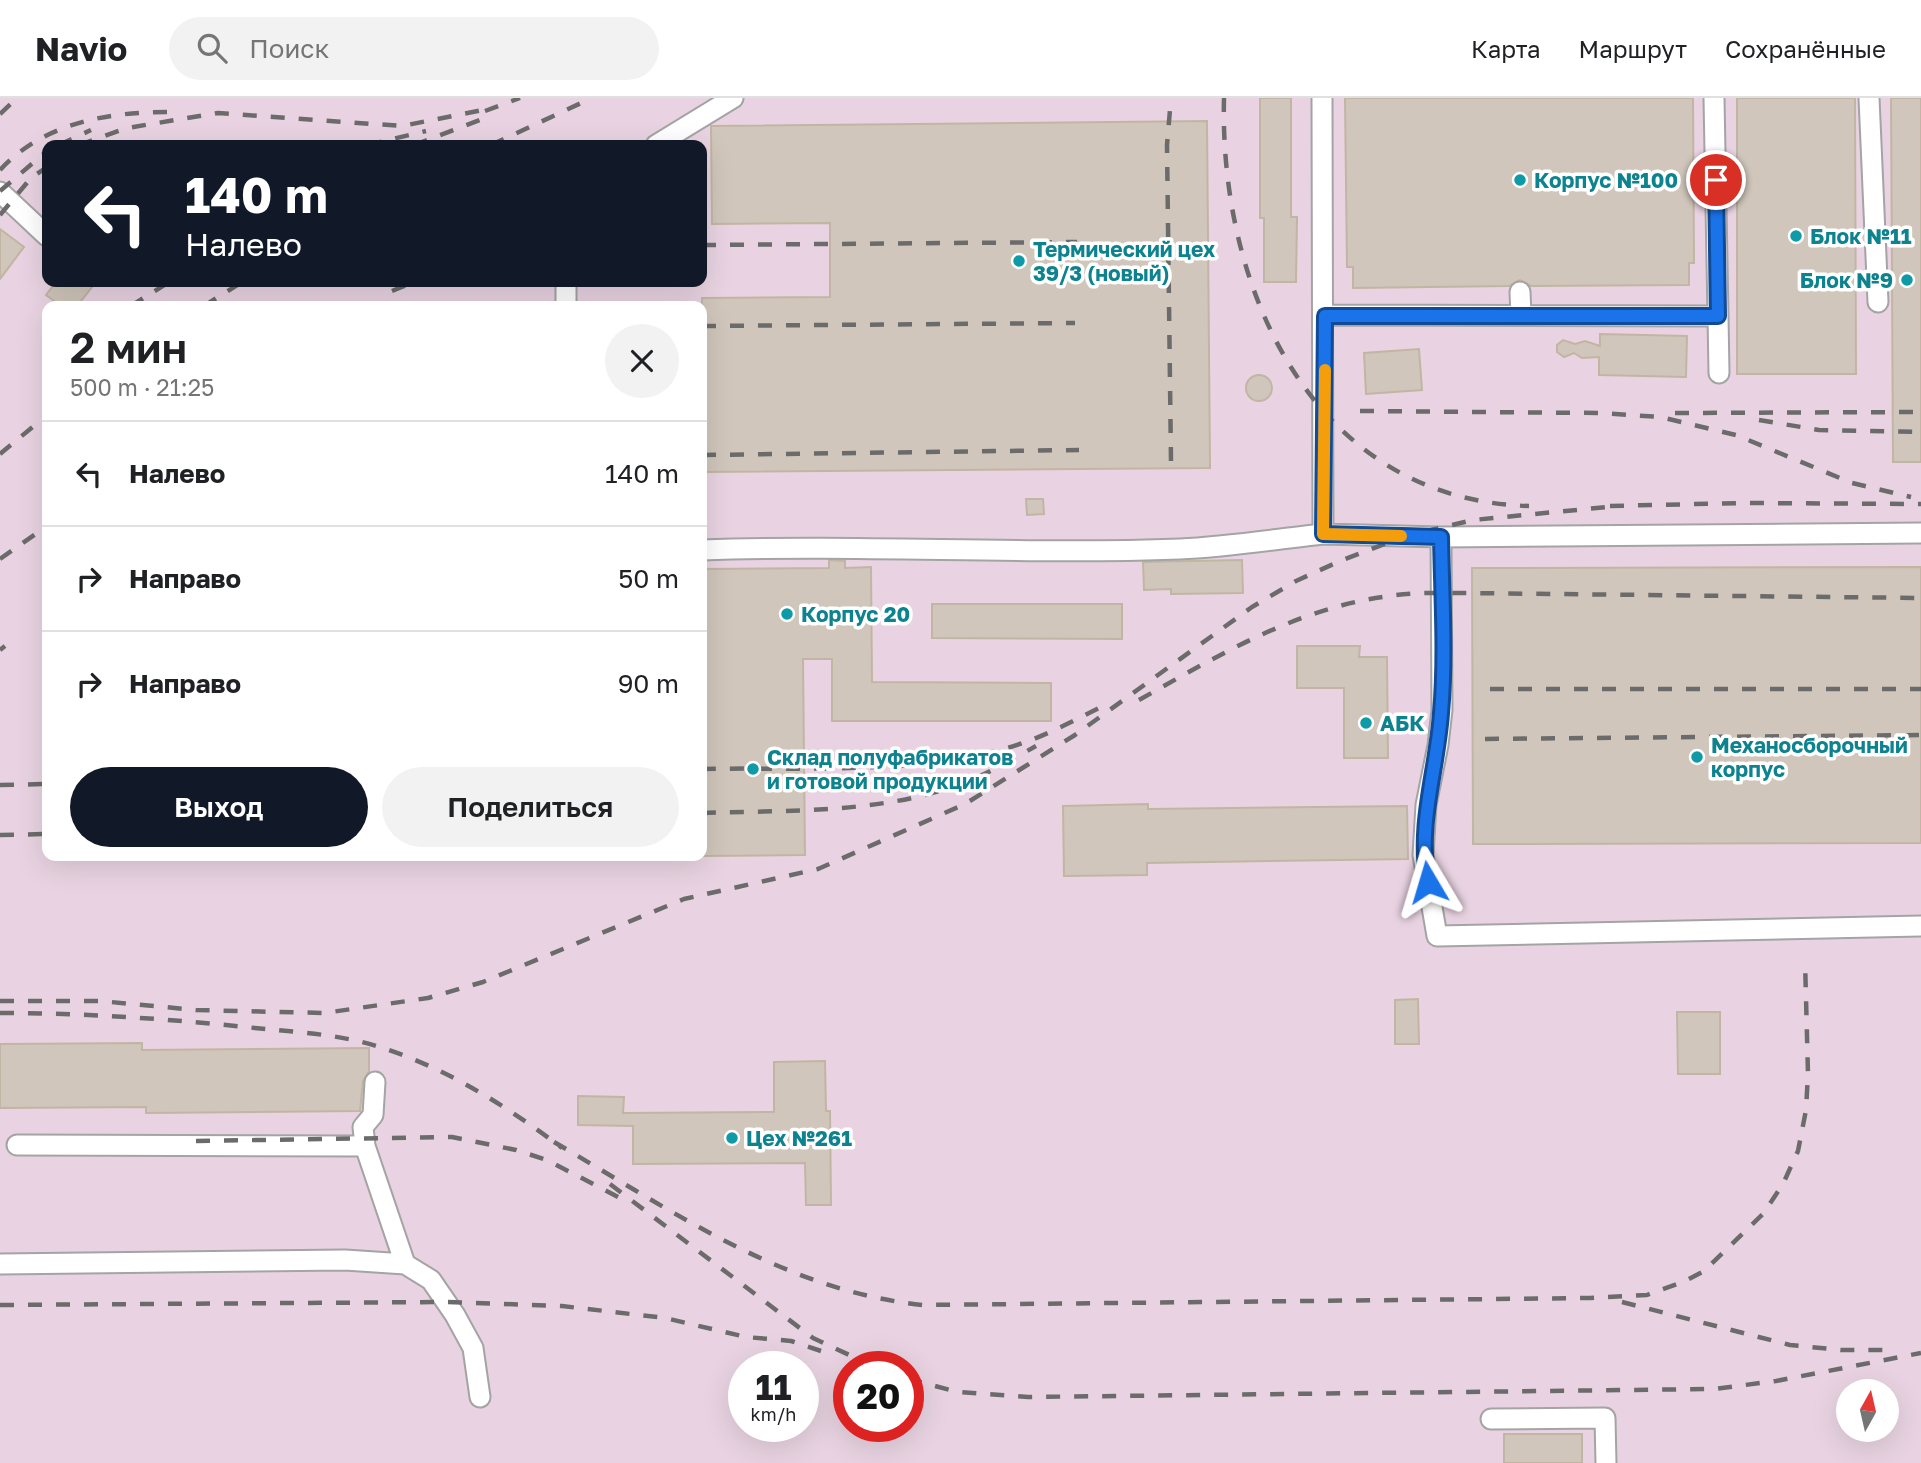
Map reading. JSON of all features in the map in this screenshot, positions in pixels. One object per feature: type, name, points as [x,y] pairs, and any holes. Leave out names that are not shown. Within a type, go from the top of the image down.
[{"type":"lane","points":[[664,140],[733,98]]},
{"type":"lane","points":[[1322,98],[1325,316],[1323,534]]},
{"type":"lane","points":[[1714,98],[1719,373]]},
{"type":"lane","points":[[1869,98],[1878,302]]},
{"type":"lane","points":[[0,192],[42,231]]},
{"type":"lane","points":[[1520,292],[1521,315]]},
{"type":"lane","points":[[1325,316],[1718,316]]},
{"type":"lane","points":[[707,550],[786,547],[895,551],[1182,549],[1323,534],[1441,537],[1921,533]]},
{"type":"lane","points":[[1441,537],[1442,710],[1426,805],[1423,855],[1437,936],[1921,926]]},
{"type":"lane","points":[[375,1082],[373,1115],[363,1127],[365,1146],[405,1264]]},
{"type":"lane","points":[[17,1145],[365,1146]]},
{"type":"lane","points":[[0,1264],[345,1260],[405,1264],[430,1280],[455,1315],[473,1348],[480,1397]]},
{"type":"lane","points":[[1491,1419],[1605,1418],[1606,1463]]},
{"type":"shaded area","points":[[0,98],[1921,98],[1921,1463],[0,1463]]},
{"type":"building","points":[[1260,98],[1291,98],[1291,217],[1297,217],[1296,282],[1264,282],[1264,218],[1260,218]]},
{"type":"building","name":"Корпус №100","points":[[1345,98],[1693,98],[1694,263],[1689,263],[1689,285],[1531,286],[1520,280],[1509,286],[1353,288],[1353,267],[1347,267]]},
{"type":"building","name":"Блок №11","points":[[1737,98],[1855,98],[1856,374],[1737,374]]},
{"type":"building","name":"Блок №9","points":[[1891,98],[1921,98],[1921,462],[1893,462]]},
{"type":"building","name":"Термический цех 39/3 (новый)","points":[[1207,121],[1210,468],[707,472],[707,301],[702,301],[702,298],[830,297],[830,223],[712,224],[711,126]]},
{"type":"building","points":[[0,229],[24,247],[0,279]]},
{"type":"building","points":[[52,287],[92,287],[81,301],[54,301],[46,295]]},
{"type":"building","points":[[1600,334],[1687,336],[1686,377],[1599,375],[1599,357],[1582,358],[1574,353],[1564,357],[1557,352],[1557,345],[1563,340],[1575,344],[1585,341],[1600,346]]},
{"type":"building","points":[[1419,349],[1422,390],[1366,394],[1364,353]]},
{"type":"building","points":[[1259,375],[1268,379],[1272,388],[1268,397],[1259,401],[1250,397],[1246,388],[1250,379]]},
{"type":"building","points":[[1026,499],[1043,499],[1044,514],[1027,515]]},
{"type":"building","points":[[829,560],[845,561],[845,568],[871,567],[872,682],[1051,683],[1051,721],[832,721],[832,659],[803,659],[805,855],[707,856],[707,569],[829,568]]},
{"type":"building","points":[[1242,560],[1243,593],[1171,594],[1171,589],[1144,590],[1143,562]]},
{"type":"building","name":"Механосборочный корпус","points":[[1921,567],[1921,843],[1473,844],[1472,568]]},
{"type":"building","points":[[932,604],[1122,604],[1122,639],[932,638]]},
{"type":"building","name":"АБК","points":[[1297,646],[1360,646],[1359,657],[1387,657],[1388,758],[1344,758],[1344,688],[1297,688]]},
{"type":"building","points":[[1148,804],[1148,809],[1407,806],[1408,859],[1147,863],[1147,875],[1064,876],[1063,806]]},
{"type":"building","points":[[1418,999],[1419,1044],[1395,1044],[1395,1000]]},
{"type":"building","points":[[1677,1012],[1720,1012],[1720,1074],[1678,1074]]},
{"type":"building","points":[[142,1043],[142,1050],[369,1048],[369,1071],[363,1081],[360,1111],[146,1113],[146,1107],[0,1108],[0,1044]]},
{"type":"building","name":"Цех №261","points":[[825,1061],[826,1111],[830,1111],[831,1205],[806,1205],[805,1163],[633,1164],[633,1126],[578,1125],[578,1096],[624,1097],[623,1113],[774,1112],[774,1062]]},
{"type":"building","points":[[1504,1434],[1582,1434],[1582,1463],[1504,1463]]},
{"type":"railway","points":[[0,114],[17,98]]},
{"type":"railway","points":[[485,111],[520,98]]},
{"type":"railway","points":[[502,140],[592,98]]},
{"type":"railway","points":[[1171,98],[1167,145],[1171,461]]},
{"type":"railway","points":[[1224,98],[1227,170],[1239,241],[1261,309],[1294,371],[1336,425],[1390,467],[1454,495],[1529,506]]},
{"type":"railway","points":[[93,140],[127,128],[218,113],[402,126],[493,108]]},
{"type":"railway","points":[[0,170],[18,153],[38,140],[81,122],[129,114],[177,112]]},
{"type":"railway","points":[[427,140],[480,120]]},
{"type":"railway","points":[[70,140],[91,130]]},
{"type":"railway","points":[[389,140],[426,131]]},
{"type":"railway","points":[[0,191],[42,155]]},
{"type":"railway","points":[[0,215],[31,178],[42,170]]},
{"type":"railway","points":[[707,245],[1077,242]]},
{"type":"railway","points":[[139,301],[161,287]]},
{"type":"railway","points":[[212,301],[234,287]]},
{"type":"railway","points":[[392,291],[402,287]]},
{"type":"railway","points":[[707,326],[1075,323]]},
{"type":"railway","points":[[1360,411],[1601,413],[1660,417],[1736,435],[1852,483],[1911,497]]},
{"type":"railway","points":[[1675,413],[1921,412]]},
{"type":"railway","points":[[0,454],[42,419]]},
{"type":"railway","points":[[1759,420],[1819,430],[1921,432]]},
{"type":"railway","points":[[707,455],[1079,450]]},
{"type":"railway","points":[[1610,506],[1742,503],[1921,504]]},
{"type":"railway","points":[[0,1001],[100,1001],[196,1010],[324,1013],[428,998],[483,982],[684,899],[818,869],[965,804],[1075,735],[1252,607],[1296,581],[1340,561],[1406,536],[1473,520],[1617,506]]},
{"type":"railway","points":[[0,559],[42,530]]},
{"type":"railway","points":[[1139,700],[1229,650],[1291,622],[1355,602],[1398,595],[1464,593],[1921,598]]},
{"type":"railway","points":[[0,650],[5,646]]},
{"type":"railway","points":[[1490,689],[1921,689]]},
{"type":"railway","points":[[707,769],[856,768],[971,757],[1019,744],[1101,707]]},
{"type":"railway","points":[[1485,739],[1921,735]]},
{"type":"railway","points":[[707,813],[834,808],[900,800],[964,783],[1036,746]]},
{"type":"railway","points":[[0,785],[42,784]]},
{"type":"railway","points":[[0,835],[42,834]]},
{"type":"railway","points":[[554,1142],[686,1220],[776,1265],[872,1297],[923,1305],[1590,1298],[1647,1295],[1704,1271],[1763,1214],[1783,1184],[1798,1151],[1806,1110],[1808,1074],[1805,960]]},
{"type":"railway","points":[[0,1013],[160,1019],[316,1034],[362,1042],[401,1054],[450,1076],[519,1117],[562,1148]]},
{"type":"railway","points":[[196,1141],[452,1137],[516,1150],[547,1160],[618,1197]]},
{"type":"railway","points":[[610,1184],[813,1338],[841,1351]]},
{"type":"railway","points":[[0,1305],[447,1302],[562,1306],[665,1318],[746,1337],[791,1341],[821,1351]]},
{"type":"railway","points":[[1622,1302],[1790,1345],[1841,1350],[1893,1350]]},
{"type":"railway","points":[[924,1383],[958,1392],[1028,1397],[1714,1389],[1776,1381],[1921,1353]]},
{"type":"slow traffic","points":[[1325,370],[1323,534],[1401,536]]},
{"type":"place","name":"Корпус №100","points":[[1520,180]]},
{"type":"place","name":"Блок №11","points":[[1796,236]]},
{"type":"place","name":"Термический цех 39/3 (новый)","points":[[1019,261]]},
{"type":"place","name":"Блок №9","points":[[1907,280]]},
{"type":"place","name":"Корпус 20","points":[[787,614]]},
{"type":"place","name":"АБК","points":[[1366,723]]},
{"type":"place","name":"Механосборочный корпус","points":[[1697,757]]},
{"type":"place","name":"Склад полуфабрикатов и готовой продукции","points":[[753,769]]},
{"type":"place","name":"Цех №261","points":[[732,1138]]},
{"type":"route","points":[[1428,882],[1423,855],[1426,805],[1442,710],[1441,537],[1323,534],[1325,316],[1718,316],[1716,180]]}]
